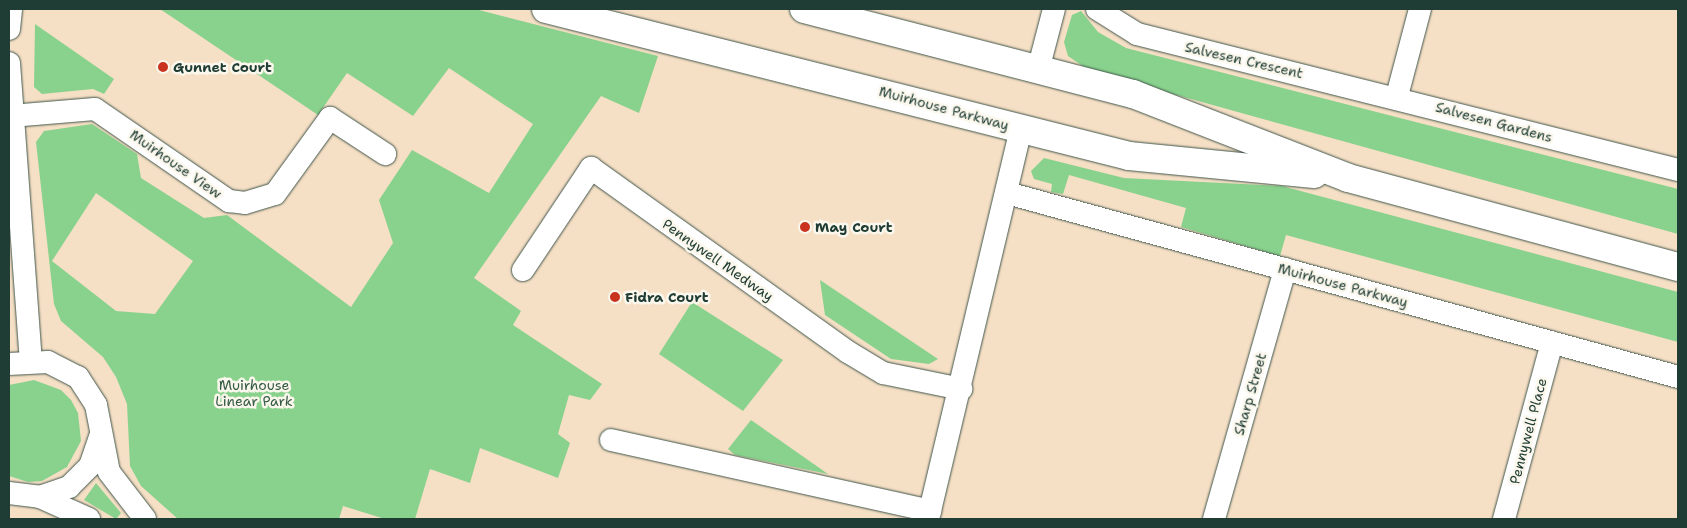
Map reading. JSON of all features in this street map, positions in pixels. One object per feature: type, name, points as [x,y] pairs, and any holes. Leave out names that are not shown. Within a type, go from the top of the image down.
[{"type":"street","points":[[9,29],[11,9]]},
{"type":"street","name":"Muirhouse Parkway","points":[[546,9],[1129,156],[1348,178]]},
{"type":"street","name":"Muirhouse Parkway","points":[[804,9],[1133,94],[1348,178],[1678,267]]},
{"type":"street","points":[[1038,70],[1054,9]]},
{"type":"street","name":"Salvesen Crescent","points":[[1097,9],[1137,34],[1397,96]]},
{"type":"street","points":[[1397,96],[1420,9]]},
{"type":"street","points":[[9,63],[11,116],[32,360]]},
{"type":"street","name":"Salvesen Gardens","points":[[1397,96],[1678,170]]},
{"type":"street","name":"Muirhouse View","points":[[11,116],[95,109],[229,201],[246,203],[275,194],[330,118],[385,154]]},
{"type":"street","points":[[612,440],[929,515],[961,389],[1021,129]]},
{"type":"street","name":"Pennywell Medway","points":[[523,270],[591,168],[848,352],[883,373],[961,389]]},
{"type":"street","name":"Muirhouse Parkway","points":[[1007,193],[1678,377]]},
{"type":"street","name":"Sharp Street","points":[[1214,519],[1285,269]]},
{"type":"street","name":"Pennywell Place","points":[[1504,519],[1552,342]]},
{"type":"street","points":[[9,364],[32,360],[48,362],[78,377],[96,405],[100,437],[117,489],[145,519]]},
{"type":"street","points":[[40,497],[81,478],[100,437]]},
{"type":"street","points":[[9,494],[40,497],[89,519]]},
{"type":"green space","name":"Muirhouse Linear Park","points":[[160,9],[475,9],[658,56],[639,113],[601,96],[474,278],[521,311],[513,325],[602,384],[590,400],[569,395],[558,434],[570,443],[558,478],[480,448],[470,483],[430,469],[415,519],[385,519],[343,506],[339,519],[178,519],[141,486],[130,466],[127,404],[116,377],[103,357],[61,321],[54,304],[36,142],[44,131],[92,124],[137,154],[141,178],[204,218],[227,215],[351,307],[393,243],[379,200],[412,150],[489,193],[533,124],[449,68],[413,116],[347,73],[318,115]],"holes":[[[96,193],[193,261],[155,314],[116,311],[52,261]]]},
{"type":"green space","points":[[1081,11],[1098,32],[1126,48],[1678,189],[1678,234],[1090,71],[1068,56],[1064,42],[1072,15]]},
{"type":"green space","points":[[35,24],[114,79],[104,94],[93,89],[42,94],[34,87]]},
{"type":"green space","points":[[1044,158],[1124,178],[1282,186],[1678,292],[1678,342],[1286,235],[1280,256],[1181,227],[1186,208],[1069,175],[1063,194],[1051,192],[1052,184],[1034,179],[1031,171]]},
{"type":"green space","points":[[820,280],[938,359],[929,364],[891,359],[825,315]]},
{"type":"green space","points":[[692,302],[783,360],[743,411],[659,354]]},
{"type":"green space","points":[[34,380],[61,390],[71,400],[78,413],[81,441],[67,467],[42,481],[28,482],[9,476],[9,385]]},
{"type":"green space","points":[[751,420],[828,474],[735,455],[728,449]]},
{"type":"green space","points":[[96,483],[121,513],[116,519],[84,500]]},
{"type":"place","name":"Gunnet Court","points":[[163,67]]},
{"type":"place","name":"May Court","points":[[805,227]]},
{"type":"place","name":"Fidra Court","points":[[615,297]]}]
